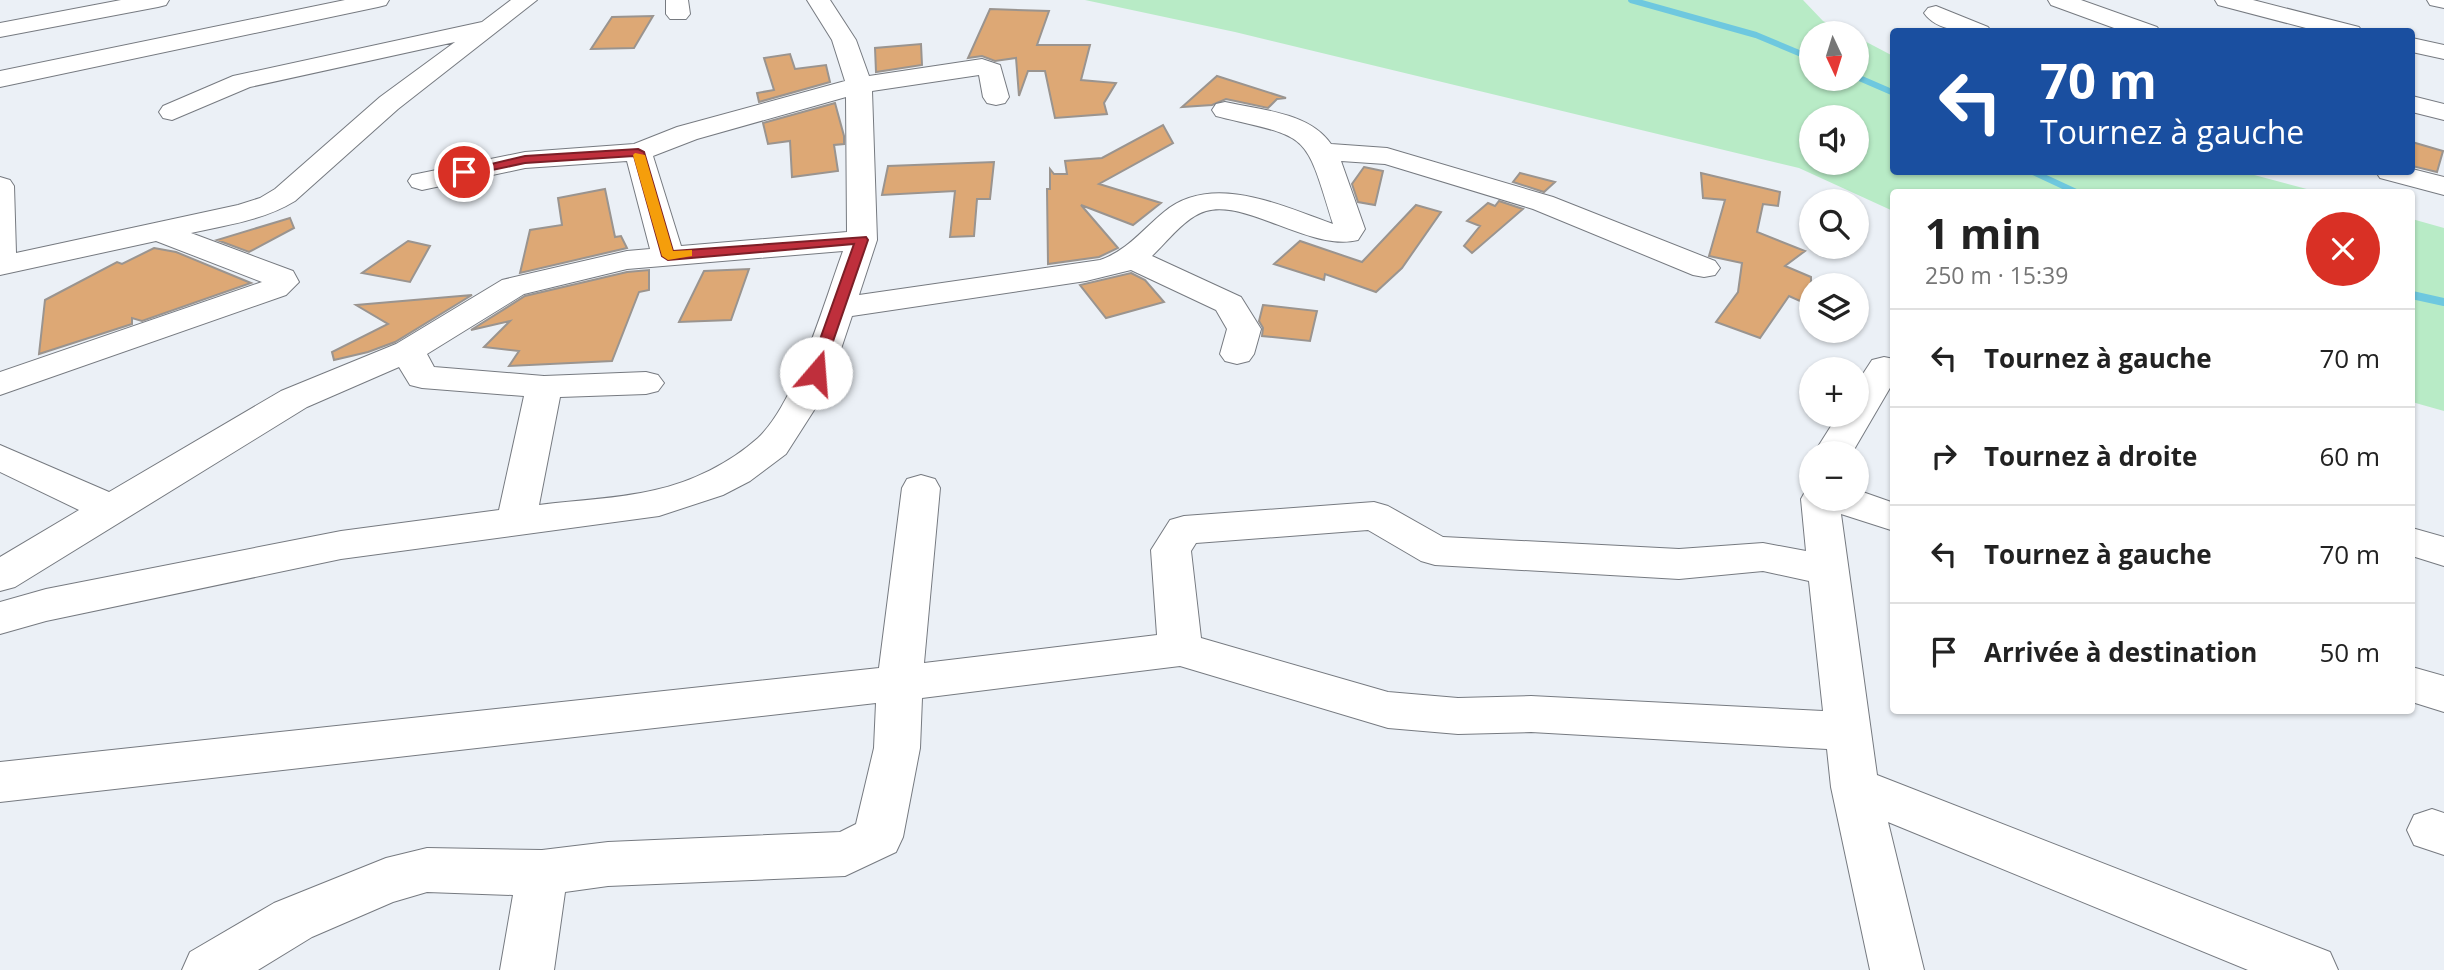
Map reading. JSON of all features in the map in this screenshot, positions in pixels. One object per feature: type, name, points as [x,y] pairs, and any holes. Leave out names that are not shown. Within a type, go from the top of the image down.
[{"type":"street","points":[[0,30],[158,0]]},
{"type":"street","points":[[0,79],[373,0],[398,47]]},
{"type":"street","points":[[0,186],[1,266],[246,212],[271,204],[285,195],[389,103],[526,0]]},
{"type":"street","points":[[0,618],[46,606],[341,545],[659,503],[709,486],[737,472],[773,445],[800,404],[816,373],[862,240],[859,85],[854,61],[838,23],[818,0]]},
{"type":"street","points":[[2059,0],[2137,28]]},
{"type":"street","points":[[2226,0],[2335,28]]},
{"type":"street","points":[[2438,0],[2444,1]]},
{"type":"street","points":[[1936,13],[1971,28]]},
{"type":"street","points":[[172,112],[242,81],[493,26]]},
{"type":"street","points":[[2415,46],[2444,52]]},
{"type":"street","points":[[422,181],[525,160],[638,152],[687,133],[859,85],[982,67],[991,70],[996,97]]},
{"type":"street","points":[[2415,105],[2444,112]]},
{"type":"street","points":[[837,308],[1086,272],[1131,258],[1191,206],[1205,201],[1225,202],[1339,235],[1347,234],[1350,229],[1324,152],[1310,136],[1295,128],[1225,110]]},
{"type":"street","points":[[638,152],[668,256]]},
{"type":"street","points":[[1324,152],[1387,156],[1530,199],[1704,268]]},
{"type":"street","points":[[2402,175],[2444,186]]},
{"type":"street","points":[[0,384],[275,288],[283,282],[282,278],[158,231]]},
{"type":"street","points":[[0,576],[294,399],[408,351],[513,287],[627,260],[862,240]]},
{"type":"street","points":[[1131,258],[1229,304],[1244,329],[1237,354]]},
{"type":"street","points":[[408,351],[422,377],[544,387],[646,383]]},
{"type":"street","points":[[1869,392],[1884,367]]},
{"type":"street","points":[[516,522],[544,387]]},
{"type":"street","points":[[0,457],[111,509]]},
{"type":"street","points":[[209,970],[293,920],[386,881],[427,870],[542,873],[608,864],[845,854],[878,837],[897,747],[900,683],[920,488]]},
{"type":"street","points":[[1869,509],[1890,517]]},
{"type":"street","points":[[1821,511],[1855,787],[1897,970]]},
{"type":"street","points":[[1180,649],[1171,550],[1184,530],[1374,516],[1435,551],[1679,564],[1763,557],[1828,570]]},
{"type":"street","points":[[2415,543],[2444,552]]},
{"type":"street","points":[[0,782],[900,683],[1180,649],[1388,710],[1458,716],[1531,714],[1848,731]]},
{"type":"street","points":[[2415,686],[2444,694]]},
{"type":"street","points":[[1855,787],[2311,970]]},
{"type":"street","points":[[527,970],[542,873]]},
{"type":"green space","points":[[1085,0],[1803,0],[1823,21],[1799,21],[1799,91],[1869,91],[1869,43],[1890,54],[1890,175],[2254,175],[2307,189],[1890,189],[1890,210],[1869,200],[1869,189],[1845,189],[1814,175],[1869,175],[1869,105],[1799,105],[1799,168],[1235,32]]},
{"type":"green space","points":[[2415,220],[2444,228],[2444,411],[2415,403]]},
{"type":"building","points":[[990,9],[1049,11],[1037,45],[1090,45],[1081,80],[1116,83],[1104,103],[1107,114],[1055,118],[1045,71],[1028,71],[1019,96],[1016,58],[995,61],[982,56],[968,58]]},
{"type":"building","points":[[653,16],[634,48],[591,49],[612,17]]},
{"type":"building","points":[[921,44],[922,65],[876,72],[875,48]]},
{"type":"building","points":[[790,54],[795,69],[826,65],[830,82],[759,102],[757,93],[774,90],[764,58]]},
{"type":"building","points":[[1217,76],[1286,98],[1277,99],[1268,108],[1226,99],[1212,105],[1182,107]]},
{"type":"building","points":[[835,103],[844,136],[844,144],[834,145],[838,171],[792,177],[790,141],[768,144],[763,123]]},
{"type":"building","points":[[1163,125],[1173,143],[1099,184],[1161,203],[1133,225],[1081,205],[1118,248],[1099,257],[1048,264],[1047,189],[1050,189],[1050,169],[1054,174],[1067,174],[1065,161],[1102,158]]},
{"type":"building","points":[[2415,143],[2443,151],[2437,172],[2415,167]]},
{"type":"building","points":[[994,162],[990,199],[977,199],[974,236],[950,237],[955,191],[882,195],[888,166]]},
{"type":"building","points":[[1364,167],[1383,171],[1375,205],[1358,202],[1352,184]]},
{"type":"building","points":[[1520,173],[1555,182],[1544,192],[1513,182]]},
{"type":"building","points":[[1701,173],[1780,192],[1778,206],[1763,204],[1757,232],[1799,249],[1799,256],[1785,266],[1802,273],[1799,273],[1799,301],[1789,296],[1760,338],[1716,322],[1738,292],[1742,263],[1709,256],[1725,200],[1703,198]]},
{"type":"building","points":[[605,189],[615,237],[621,236],[627,248],[520,273],[530,230],[562,225],[558,198]]},
{"type":"building","points":[[1499,201],[1523,209],[1472,253],[1464,246],[1480,226],[1467,221],[1488,203],[1495,206]]},
{"type":"building","points":[[1416,205],[1441,212],[1402,268],[1376,292],[1325,274],[1324,280],[1274,264],[1300,241],[1362,262]]},
{"type":"building","points":[[290,218],[294,228],[249,252],[217,240]]},
{"type":"building","points":[[408,241],[430,246],[410,282],[362,273]]},
{"type":"building","points":[[154,248],[176,252],[251,283],[142,321],[132,318],[132,324],[39,354],[45,300],[117,262],[122,264]]},
{"type":"building","points":[[749,269],[731,320],[679,322],[704,271]]},
{"type":"building","points":[[649,270],[649,290],[639,292],[612,361],[509,366],[519,351],[484,347],[510,321],[471,330],[525,296],[627,272]]},
{"type":"building","points":[[1131,273],[1145,280],[1164,302],[1106,318],[1080,285]]},
{"type":"building","points":[[472,295],[395,342],[334,360],[332,352],[388,324],[356,305]]},
{"type":"building","points":[[1263,305],[1317,311],[1310,341],[1262,336],[1263,328],[1259,321]]},
{"type":"waterway","points":[[1631,0],[1756,35],[1799,53]]},
{"type":"waterway","points":[[1869,82],[1890,91]]},
{"type":"waterway","points":[[2039,175],[2070,189]]},
{"type":"waterway","points":[[2415,296],[2444,302]]},
{"type":"slow traffic","points":[[639,155],[668,256],[687,253]]},
{"type":"route","points":[[464,172],[525,160],[638,152],[668,256],[862,240],[816,373]]}]
